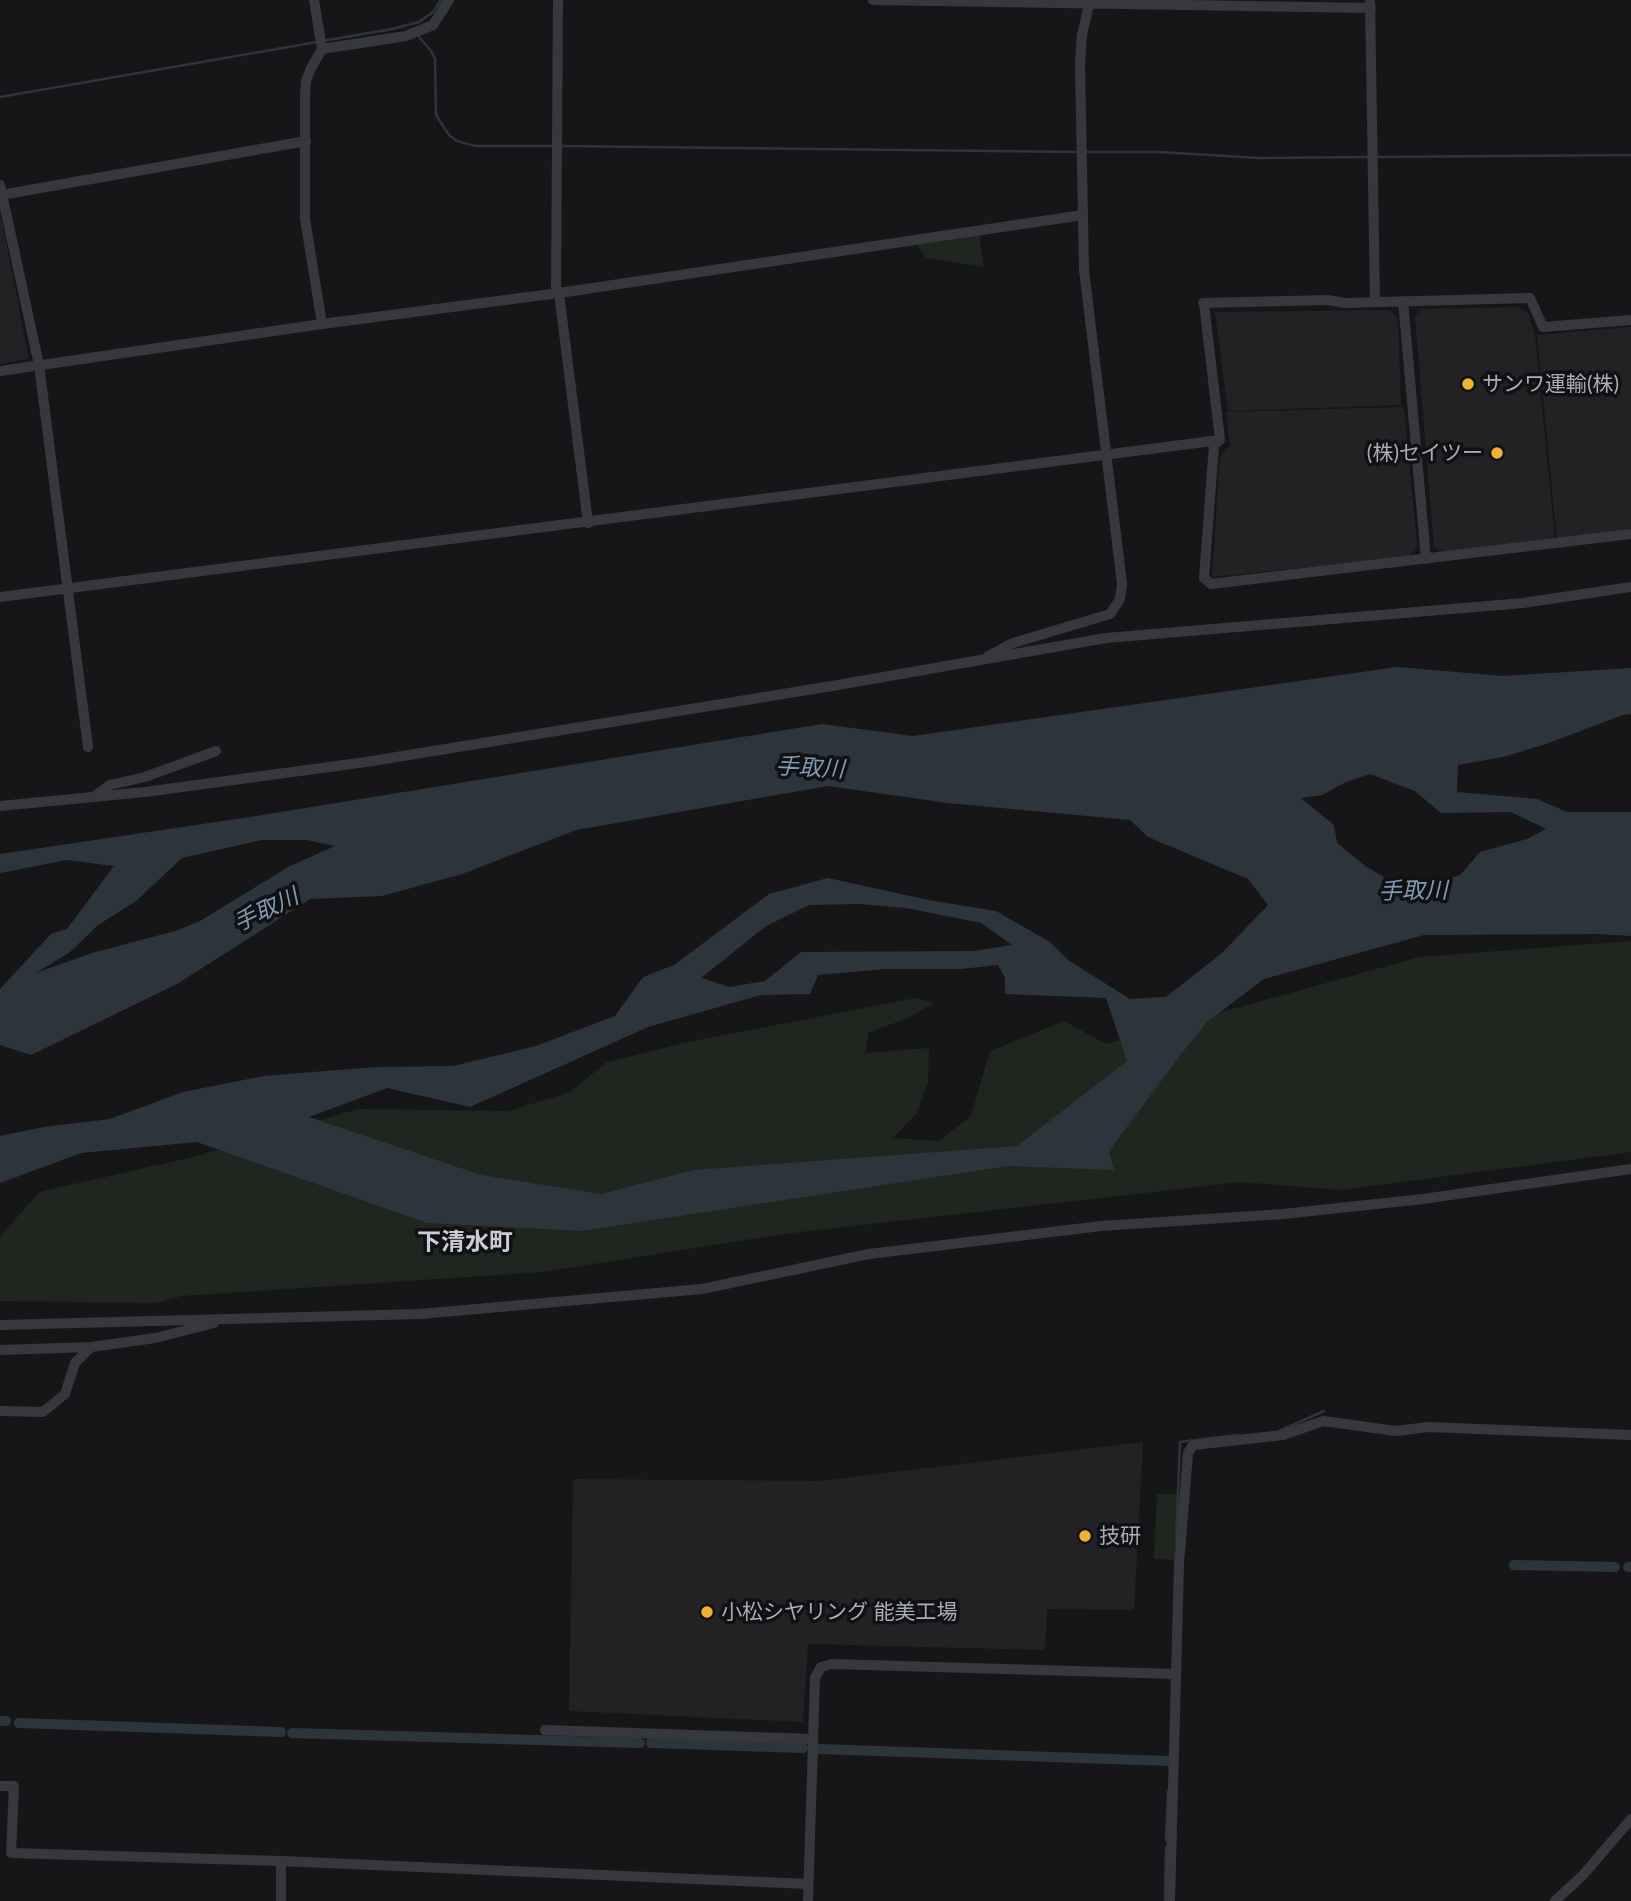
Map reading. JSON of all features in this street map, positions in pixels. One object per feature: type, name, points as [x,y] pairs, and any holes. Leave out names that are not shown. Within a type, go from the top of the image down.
[{"type":"street","points":[[314,0],[322,44],[306,81],[306,234],[322,324]]},
{"type":"street","points":[[322,44],[406,36],[433,24],[449,0]]},
{"type":"street","points":[[558,0],[556,288],[559,293],[588,523]]},
{"type":"street","points":[[873,0],[1371,4],[1375,302]]},
{"type":"street","points":[[985,659],[1013,643],[1110,614],[1117,607],[1122,584],[1087,308],[1080,152],[1080,64],[1082,35],[1090,1]]},
{"type":"street","points":[[88,747],[39,365],[1,190],[306,141]]},
{"type":"street","points":[[0,371],[559,293],[1083,215]]},
{"type":"street","points":[[1220,440],[1204,303],[1328,300],[1344,303],[1530,298],[1542,327],[1631,320]]},
{"type":"street","points":[[1403,302],[1426,559]]},
{"type":"street","points":[[0,597],[1220,440]]},
{"type":"street","points":[[1220,440],[1214,445],[1204,579],[1212,584],[1631,534]]},
{"type":"street","points":[[0,806],[145,792],[366,762],[1106,638],[1523,603],[1631,587]]},
{"type":"street","points":[[93,797],[110,785],[145,777],[216,751]]},
{"type":"street","points":[[0,1325],[419,1314],[702,1290],[869,1254],[1101,1226],[1283,1214],[1423,1199],[1631,1169]]},
{"type":"street","points":[[0,1350],[91,1347],[155,1338],[231,1319]]},
{"type":"street","points":[[0,1411],[43,1412],[65,1394],[75,1363],[91,1347]]},
{"type":"street","points":[[1170,1901],[1181,1536],[1188,1453],[1194,1445],[1283,1435],[1323,1421],[1396,1431],[1428,1427],[1631,1435]]},
{"type":"street","points":[[807,1901],[815,1678],[821,1667],[832,1664],[1176,1674]]},
{"type":"street","points":[[545,1730],[813,1739]]},
{"type":"street","points":[[0,1786],[13,1786],[11,1853],[281,1861],[808,1884]]},
{"type":"street","points":[[1555,1901],[1583,1875],[1631,1819]]},
{"type":"street","points":[[281,1861],[281,1901]]},
{"type":"shaded area","points":[[0,211],[29,359],[0,364]]},
{"type":"shaded area","points":[[979,235],[984,267],[926,258],[917,245]]},
{"type":"shaded area","points":[[1519,307],[1529,314],[1535,336],[1555,540],[1444,554],[1434,547],[1415,316],[1422,309]]},
{"type":"shaded area","points":[[1390,310],[1398,319],[1401,405],[1228,411],[1215,312]]},
{"type":"shaded area","points":[[1631,327],[1631,530],[1557,540],[1537,335]]},
{"type":"shaded area","points":[[1404,407],[1417,546],[1408,557],[1212,577],[1220,456],[1230,446],[1226,412]]},
{"type":"shaded area","points":[[1631,941],[1631,1152],[1340,1190],[1241,1182],[783,1234],[543,1272],[181,1296],[156,1303],[0,1301],[0,1237],[39,1192],[198,1156],[358,1109],[509,1111],[570,1092],[607,1062],[683,1043],[916,998],[934,1003],[906,1019],[869,1032],[865,1053],[929,1048],[928,1082],[917,1113],[893,1138],[939,1141],[971,1116],[990,1051],[1064,1021],[1106,1044],[1420,957]]},
{"type":"shaded area","points":[[1143,1442],[1134,1610],[1047,1609],[1045,1650],[808,1644],[803,1722],[569,1711],[573,1479],[820,1481]]},
{"type":"shaded area","points":[[1157,1494],[1178,1494],[1175,1560],[1154,1559]]},
{"type":"water","name":"手取川","points":[[1397,667],[1503,676],[1631,668],[1631,714],[1503,757],[1458,765],[1457,792],[1537,799],[1567,812],[1631,812],[1631,936],[1424,935],[1264,979],[1207,1022],[1182,1053],[1109,1151],[1114,1170],[1008,1166],[581,1231],[427,1223],[197,1142],[81,1153],[0,1183],[0,1136],[44,1127],[110,1119],[183,1092],[264,1076],[376,1067],[453,1066],[536,1046],[615,1016],[643,977],[674,965],[769,894],[828,878],[928,900],[996,911],[1050,942],[1068,960],[1130,999],[1166,997],[1222,953],[1268,905],[1248,879],[1148,837],[1130,820],[948,803],[828,786],[576,830],[462,874],[382,896],[310,899],[177,984],[31,1055],[0,1045],[0,989],[51,934],[67,929],[114,866],[67,860],[0,873],[0,854],[250,817],[822,724],[913,736]],"holes":[[[1370,774],[1415,791],[1441,813],[1511,812],[1546,829],[1527,839],[1480,852],[1460,875],[1441,881],[1395,884],[1364,865],[1337,843],[1334,825],[1301,798],[1322,795],[1346,782]],[[262,840],[307,840],[335,846],[290,866],[200,921],[175,931],[92,953],[36,973],[70,952],[98,925],[136,901],[182,858]],[[860,904],[906,908],[981,923],[1012,945],[974,951],[801,952],[765,981],[730,987],[701,978],[766,926],[809,905]],[[998,965],[1005,978],[1005,994],[1106,998],[1127,1061],[1017,1146],[694,1170],[601,1194],[481,1175],[309,1117],[387,1088],[470,1107],[648,1027],[761,995],[810,994],[818,975],[886,969],[961,969]]]},
{"type":"waterway","points":[[0,97],[392,29],[419,22],[433,12],[441,0]]},
{"type":"waterway","points":[[419,37],[435,59],[436,115],[449,135],[457,141],[475,146],[553,146]]},
{"type":"waterway","points":[[560,146],[1078,152]]},
{"type":"waterway","points":[[1085,152],[1160,152],[1259,158],[1369,157]]},
{"type":"waterway","points":[[1375,157],[1631,155]]},
{"type":"waterway","points":[[1279,1431],[1324,1411]]},
{"type":"waterway","points":[[1176,1541],[1180,1442],[1238,1435]]},
{"type":"waterway","points":[[1514,1565],[1615,1567]]},
{"type":"waterway","points":[[0,1721],[6,1721]]},
{"type":"waterway","points":[[19,1723],[281,1732]]},
{"type":"waterway","points":[[292,1733],[640,1743]]},
{"type":"waterway","points":[[651,1743],[803,1748]]},
{"type":"waterway","points":[[819,1749],[1169,1761]]},
{"type":"waterway","points":[[1166,1840],[1168,1791]]},
{"type":"waterway","points":[[1165,1901],[1166,1847]]},
{"type":"place","name":"サンワ運輸(株)","points":[[1468,384]]},
{"type":"place","name":"(株)セイツー","points":[[1497,453]]},
{"type":"place","name":"技研","points":[[1085,1536]]},
{"type":"place","name":"小松シヤリング 能美工場","points":[[707,1612]]},
{"type":"district","name":"下清水町","points":[[465,1242]]}]
